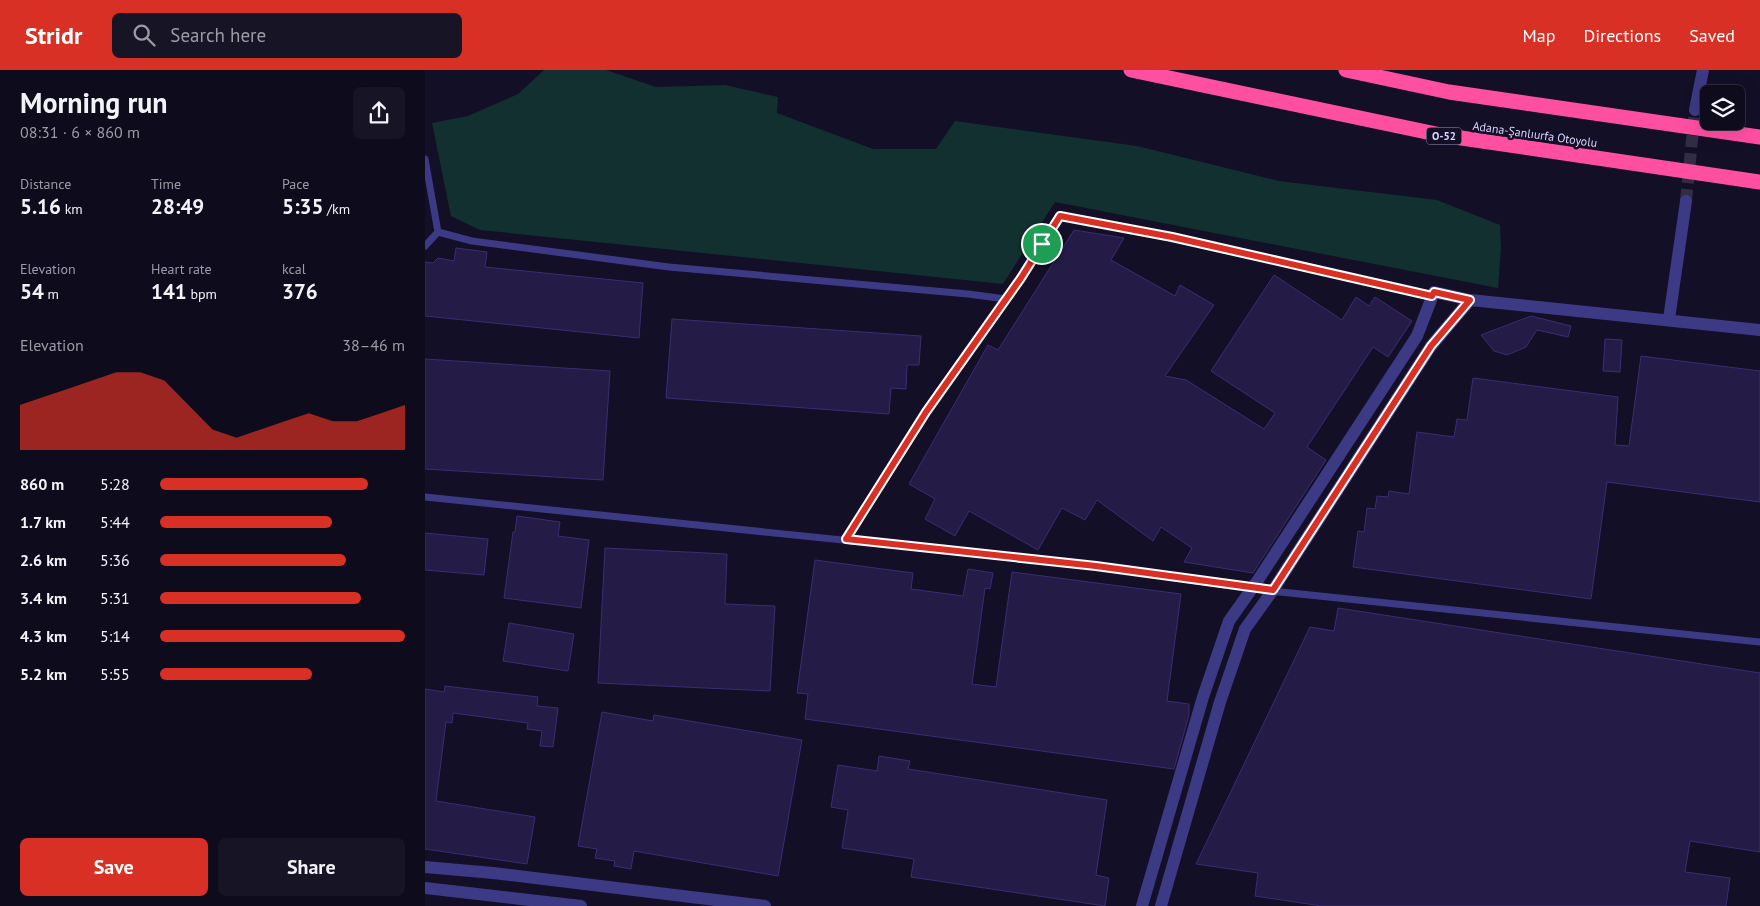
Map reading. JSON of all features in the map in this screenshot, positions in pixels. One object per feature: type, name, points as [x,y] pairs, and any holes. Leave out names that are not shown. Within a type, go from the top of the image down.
[{"type":"highway","name":"Adana-Şanlıurfa Otoyolu","points":[[1131,70],[1441,135],[1760,182]]},
{"type":"highway","points":[[1347,70],[1449,92],[1760,137]]},
{"type":"street","points":[[1695,110],[1703,70]]},
{"type":"street","points":[[1669,319],[1686,201]]},
{"type":"street","points":[[1142,906],[1203,697],[1229,620],[1252,589],[1417,336],[1433,294],[1470,300],[1669,319],[1760,330]]},
{"type":"street","points":[[1161,906],[1214,721],[1245,629],[1273,590],[1431,346],[1470,300]]},
{"type":"street","points":[[425,868],[493,873],[765,906]]},
{"type":"street","points":[[425,888],[581,906]]},
{"type":"lane","points":[[425,159],[438,232]]},
{"type":"lane","points":[[846,539],[926,412],[1006,299],[1060,216],[1172,237],[1433,294]]},
{"type":"lane","points":[[425,246],[438,232]]},
{"type":"lane","points":[[438,232],[472,241],[669,267],[1006,299]]},
{"type":"lane","points":[[425,497],[1096,566],[1252,589],[1760,642]]},
{"type":"green space","points":[[544,70],[606,70],[656,87],[725,85],[778,97],[777,113],[873,149],[936,149],[955,121],[1137,146],[1279,181],[1437,200],[1500,225],[1501,248],[1498,288],[1055,202],[1003,284],[480,230],[451,216],[432,123],[468,116],[518,94]]},
{"type":"building","points":[[1074,230],[1124,238],[1111,260],[1175,296],[1180,285],[1214,305],[1165,376],[1186,380],[1264,429],[1275,413],[1211,371],[1274,275],[1342,320],[1356,297],[1369,306],[1375,297],[1412,321],[1388,357],[1373,347],[1307,447],[1326,460],[1253,573],[1184,562],[1192,548],[1161,527],[1153,541],[1097,500],[1085,520],[1062,508],[1038,550],[969,511],[955,536],[925,519],[935,499],[909,484],[988,345],[998,350]]},
{"type":"building","points":[[456,248],[487,252],[485,267],[643,283],[639,338],[425,316],[425,262],[433,263],[438,258],[454,261]]},
{"type":"building","points":[[1531,316],[1571,326],[1568,337],[1537,330],[1526,347],[1507,355],[1494,351],[1481,335]]},
{"type":"building","points":[[672,319],[921,336],[919,365],[907,365],[906,389],[891,388],[889,414],[666,398]]},
{"type":"building","points":[[1605,339],[1622,340],[1620,372],[1603,371]]},
{"type":"building","points":[[1641,356],[1760,371],[1760,502],[1607,482],[1591,599],[1353,567],[1358,531],[1364,532],[1367,508],[1375,509],[1377,496],[1388,497],[1389,491],[1409,494],[1417,432],[1454,437],[1457,419],[1467,420],[1473,378],[1618,397],[1615,445],[1629,446]]},
{"type":"building","points":[[425,359],[610,371],[603,480],[425,469]]},
{"type":"building","points":[[517,516],[560,522],[558,536],[589,540],[581,608],[504,598]]},
{"type":"building","points":[[425,533],[488,539],[484,575],[425,570]]},
{"type":"building","points":[[605,548],[727,554],[725,604],[775,606],[770,691],[598,683]]},
{"type":"building","points":[[815,560],[913,573],[911,589],[963,596],[968,569],[993,573],[990,589],[985,588],[972,684],[996,687],[1012,572],[1181,594],[1167,701],[1189,704],[1189,715],[1174,769],[805,719],[808,694],[797,693]]},
{"type":"building","points":[[1338,608],[1760,673],[1760,852],[1690,841],[1685,872],[1730,878],[1726,906],[1321,906],[1255,896],[1258,873],[1196,864],[1310,627],[1334,631]]},
{"type":"building","points":[[509,623],[574,634],[568,671],[503,661]]},
{"type":"building","points":[[445,686],[538,697],[537,706],[558,708],[553,747],[540,746],[542,731],[527,729],[528,723],[453,713],[452,723],[446,722],[436,801],[535,817],[527,864],[425,849],[425,689],[444,692]]},
{"type":"building","points":[[602,712],[653,721],[654,715],[802,740],[778,876],[634,851],[631,869],[614,866],[615,861],[595,858],[597,849],[578,846]]},
{"type":"building","points":[[879,756],[910,761],[908,769],[1107,800],[1096,875],[1109,878],[1105,906],[911,877],[914,859],[842,848],[848,810],[831,807],[838,765],[877,771]]},
{"type":"tunnel","points":[[1686,201],[1695,110]]},
{"type":"route","points":[[1060,216],[1172,237],[1432,296],[1434,292],[1470,300],[1431,346],[1273,590],[1252,589],[1096,566],[846,539],[926,412],[1021,278],[1042,244],[1060,216]]}]
